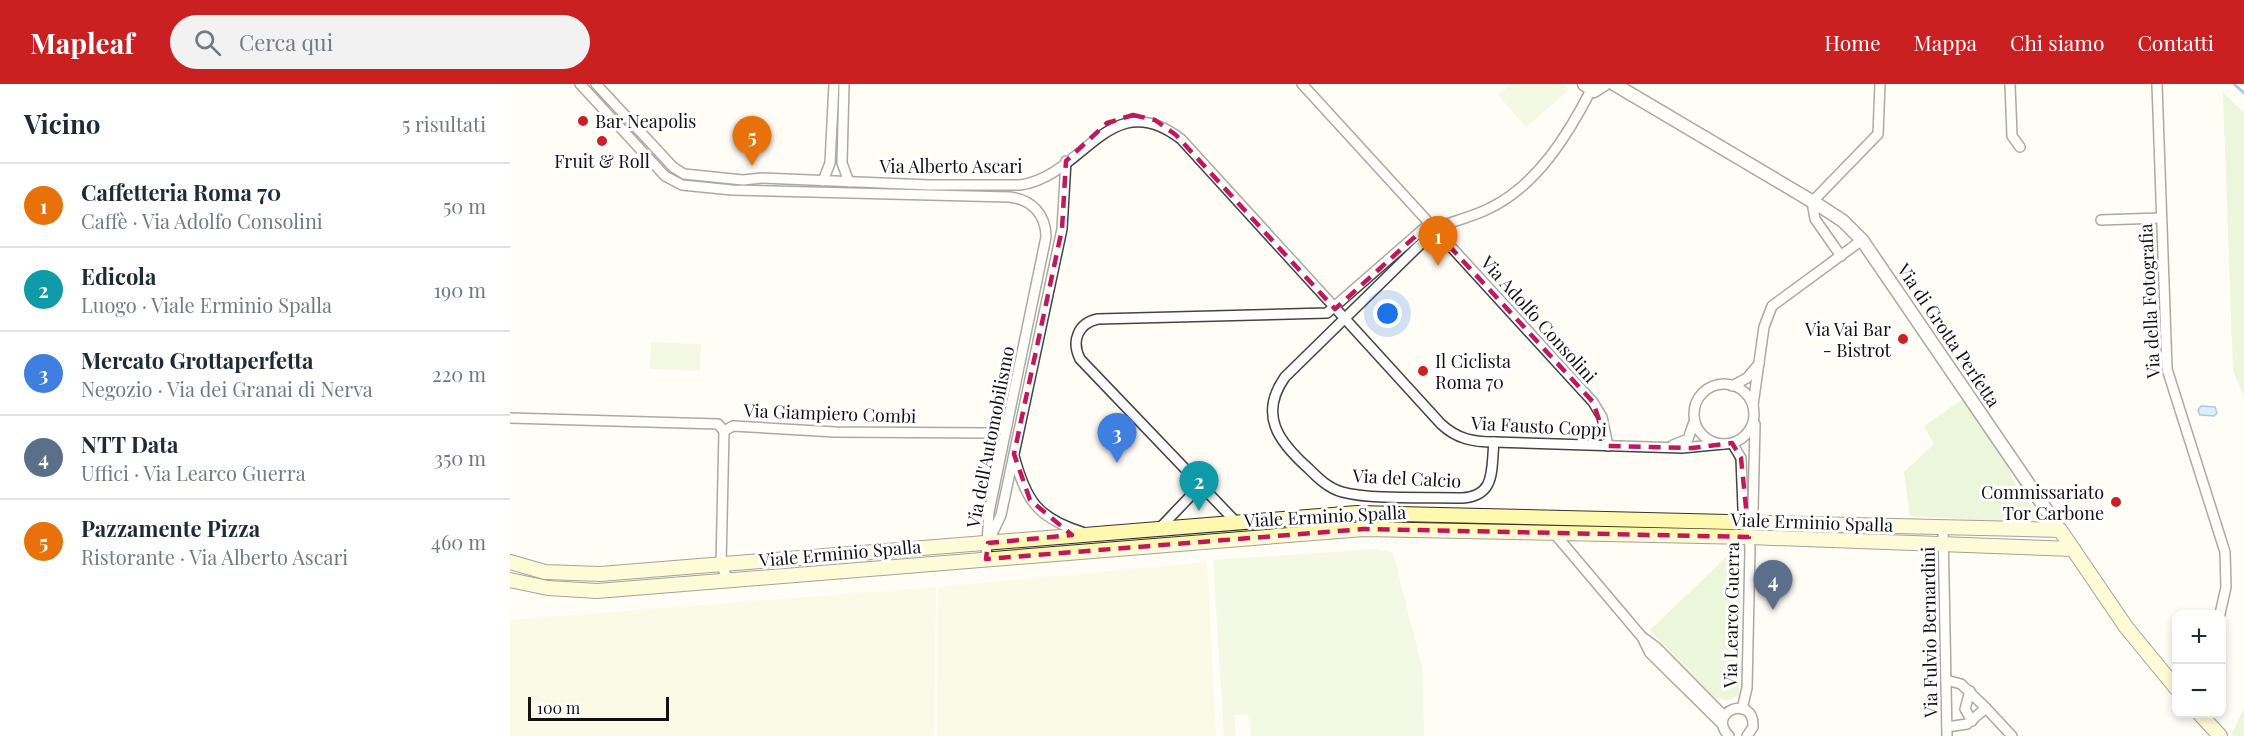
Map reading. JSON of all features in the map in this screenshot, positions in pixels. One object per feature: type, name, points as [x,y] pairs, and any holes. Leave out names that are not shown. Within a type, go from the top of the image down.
[{"type":"main road","name":"Viale Erminio Spalla","points":[[510,562],[545,572],[577,575],[1374,512],[2060,530]]},
{"type":"main road","name":"Viale Erminio Spalla","points":[[510,580],[540,587],[581,591],[1353,530],[1749,537],[2073,549]]},
{"type":"main road","name":"Via di Grotta Perfetta","points":[[2060,530],[2126,627],[2172,683]]},
{"type":"main road","points":[[2204,718],[2220,736]]},
{"type":"street","name":"Via Alberto Ascari","points":[[580,84],[667,178],[681,185],[761,192],[904,196],[929,190],[1026,185],[1049,175],[1101,128],[1118,118],[1142,116],[1159,122],[1181,139],[1335,309]]},
{"type":"street","name":"Via Alberto Ascari","points":[[596,84],[676,170],[684,174],[743,180],[762,178],[849,182],[1022,199],[1037,210],[1046,231]]},
{"type":"street","points":[[823,181],[830,163],[834,84]]},
{"type":"street","points":[[844,84],[842,163],[849,182]]},
{"type":"street","name":"Via Adolfo Consolini","points":[[1302,84],[1593,402],[1602,417],[1608,446]]},
{"type":"street","points":[[1236,522],[1080,359],[1075,341],[1083,326],[1098,319],[1324,313],[1335,309],[1433,228],[1490,208],[1532,176],[1546,162],[1581,111],[1587,87],[1599,90],[1605,84]]},
{"type":"street","name":"Via di Grotta Perfetta","points":[[1614,84],[1843,221],[1862,240],[2060,530]]},
{"type":"street","points":[[1841,256],[1815,219],[1812,201],[1878,134],[1880,84]]},
{"type":"street","points":[[2010,84],[2012,136],[2020,147]]},
{"type":"street","name":"Via della Fotografia","points":[[2157,84],[2160,218],[2168,379],[2225,552],[2226,587],[2221,610]]},
{"type":"street","points":[[647,156],[656,148]]},
{"type":"street","name":"Via dell'Automobilismo","points":[[988,543],[1001,515],[1063,221],[1066,161]]},
{"type":"street","points":[[761,192],[762,178]]},
{"type":"street","points":[[2101,220],[2160,218]]},
{"type":"street","points":[[1345,319],[1433,228]]},
{"type":"street","name":"Via dell'Automobilismo","points":[[988,543],[989,512],[1041,265],[1046,231]]},
{"type":"street","points":[[1753,405],[1745,393],[1732,386],[1718,385],[1704,393],[1696,405],[1694,420],[1704,437],[1728,444],[1746,435],[1754,420],[1753,405],[1764,327],[1772,306],[1862,240]]},
{"type":"street","points":[[1041,265],[1053,268]]},
{"type":"street","name":"Via Fausto Coppi","points":[[1335,309],[1447,429],[1467,440],[1692,448],[1728,444]]},
{"type":"street","points":[[1030,316],[1042,319]]},
{"type":"street","name":"Via del Calcio","points":[[1345,319],[1287,375],[1280,385],[1273,414],[1280,438],[1321,480],[1341,491],[1362,495],[1475,497],[1482,493],[1488,484],[1494,442]]},
{"type":"street","points":[[1732,386],[1747,378],[1759,364]]},
{"type":"street","name":"Via Giampiero Combi","points":[[510,418],[718,424],[724,431],[733,426],[835,432],[987,433],[1007,425]]},
{"type":"street","name":"Via Fausto Coppi","points":[[1653,447],[1685,441],[1693,432],[1694,420]]},
{"type":"street","name":"Via Learco Guerra","points":[[1748,522],[1753,511],[1754,420]]},
{"type":"street","points":[[724,431],[721,565],[729,581]]},
{"type":"street","name":"Via Learco Guerra","points":[[1728,444],[1741,458],[1743,509],[1748,522],[1749,537],[1747,688],[1742,709]]},
{"type":"street","name":"Via dell'Automobilismo","points":[[1014,454],[1025,491],[1034,505],[1056,522],[1087,534]]},
{"type":"street","points":[[1159,529],[1200,486]]},
{"type":"street","points":[[1541,516],[1547,532],[1642,638],[1656,647],[1700,698],[1723,720],[1729,736]]},
{"type":"street","name":"Via Fulvio Bernardini","points":[[1943,527],[1947,731]]},
{"type":"street","points":[[986,559],[988,543]]},
{"type":"street","points":[[949,546],[950,562]]},
{"type":"street","points":[[1946,680],[1960,684],[1970,691],[2012,736]]},
{"type":"street","points":[[1970,691],[1965,709],[1972,721]]},
{"type":"street","points":[[1947,731],[1972,721],[1986,708]]},
{"type":"street","points":[[1723,720],[1731,709],[1742,709],[1749,713],[1754,722],[1748,736]]},
{"type":"highlighted area","points":[[1133,115],[1155,120],[1176,135],[1335,309],[1429,224],[1593,402],[1608,446],[1692,448],[1732,443],[1741,458],[1749,537],[1364,529],[986,559],[988,543],[1072,535],[1030,500],[1014,454],[1062,229],[1066,161],[1107,123]]},
{"type":"shaded area","points":[[1207,562],[1216,736],[937,736],[938,587]]},
{"type":"shaded area","points":[[936,587],[934,736],[510,736],[510,620]]},
{"type":"green space","points":[[1511,84],[1564,84],[1569,90],[1526,127],[1498,95]]},
{"type":"green space","points":[[2223,92],[2244,113],[2244,397],[2233,371]]},
{"type":"green space","points":[[651,342],[701,344],[700,371],[650,369]]},
{"type":"green space","points":[[1963,399],[2004,459],[2020,493],[2038,509],[2039,521],[2032,523],[1910,516],[1904,472],[1934,444],[1924,426]]},
{"type":"green space","points":[[1736,548],[1741,555],[1739,695],[1728,701],[1714,697],[1650,630]]},
{"type":"green space","points":[[1376,549],[1393,553],[1423,671],[1424,736],[1251,736],[1248,714],[1234,715],[1236,736],[1224,736],[1213,560]]},
{"type":"green space","points":[[2244,709],[2244,736],[2233,736],[2231,735]]},
{"type":"water","points":[[2201,406],[2215,407],[2217,413],[2214,416],[2200,415],[2198,410]]},
{"type":"waterway","points":[[2234,84],[2244,93]]},
{"type":"place","name":"Bar Neapolis","points":[[583,121]]},
{"type":"place","name":"Fruit & Roll","points":[[602,141]]},
{"type":"place","name":"Pazzamente Pizza","points":[[752,166]]},
{"type":"place","name":"Caffetteria Roma 70","points":[[1438,266]]},
{"type":"place","name":"Via Vai Bar - Bistrot","points":[[1903,339]]},
{"type":"place","name":"Il Ciclista Roma 70","points":[[1423,371]]},
{"type":"place","name":"Mercato Grottaperfetta","points":[[1117,463]]},
{"type":"place","name":"Commissariato Tor Carbone","points":[[2116,502]]},
{"type":"place","name":"Edicola","points":[[1199,511]]},
{"type":"place","name":"NTT Data","points":[[1773,610]]}]
